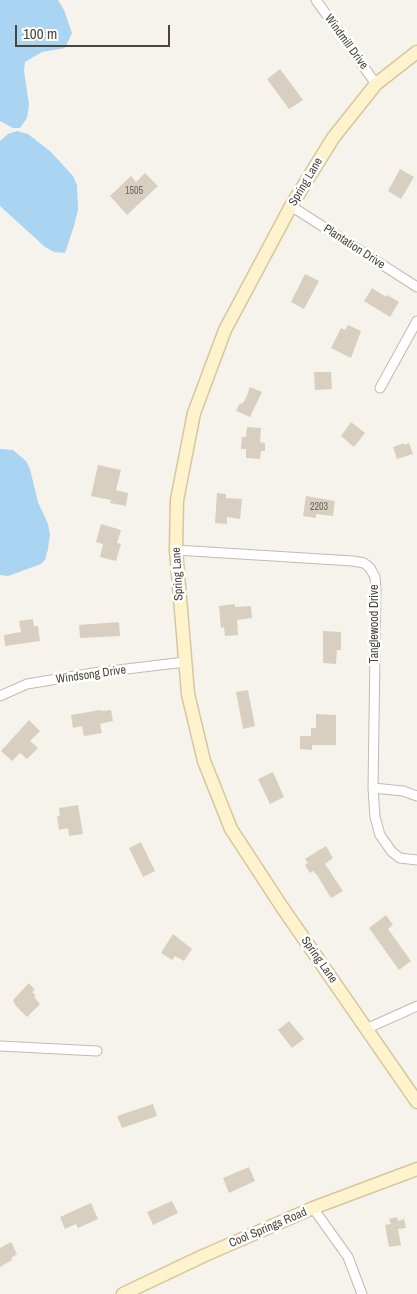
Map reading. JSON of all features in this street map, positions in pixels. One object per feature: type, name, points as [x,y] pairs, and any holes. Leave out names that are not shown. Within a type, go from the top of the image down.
[{"type":"street","name":"Windmill Drive","points":[[316,0],[376,84]]},
{"type":"street","name":"Spring Lane","points":[[417,52],[376,84],[333,138],[291,206],[225,330],[194,413],[177,500],[176,550],[188,694],[204,761],[231,829],[282,907],[417,1102]]},
{"type":"street","name":"Plantation Drive","points":[[291,206],[417,287]]},
{"type":"street","points":[[380,388],[417,321]]},
{"type":"street","name":"Tanglewood Drive","points":[[176,550],[353,561],[364,563],[370,568],[376,588],[373,788],[375,817],[380,835],[392,852],[400,858],[417,860]]},
{"type":"street","name":"Windsong Drive","points":[[0,696],[27,684],[93,673],[185,662]]},
{"type":"street","points":[[373,788],[404,791],[417,796]]},
{"type":"street","points":[[366,1028],[417,1006]]},
{"type":"street","points":[[0,1046],[96,1052]]},
{"type":"street","name":"Cool Springs Road","points":[[123,1294],[203,1256],[313,1208],[417,1169]]},
{"type":"street","points":[[313,1208],[348,1257],[362,1294]]},
{"type":"water","points":[[0,0],[58,0],[64,10],[72,33],[65,48],[42,52],[25,62],[24,71],[29,104],[27,118],[20,128],[13,128],[0,121]]},
{"type":"water","points":[[17,131],[28,134],[51,152],[73,176],[77,185],[78,210],[65,253],[54,252],[45,247],[0,206],[0,141],[8,134]]},
{"type":"water","points":[[0,449],[13,450],[26,461],[50,534],[45,560],[41,564],[8,576],[0,575]]},
{"type":"building","points":[[280,69],[303,100],[289,109],[267,79]]},
{"type":"building","points":[[400,169],[414,177],[401,199],[388,191]]},
{"type":"building","points":[[145,173],[158,186],[127,215],[110,196],[131,176],[136,182]]},
{"type":"building","points":[[305,274],[319,281],[304,309],[291,302]]},
{"type":"building","points":[[372,288],[386,297],[387,295],[399,302],[390,317],[364,301]]},
{"type":"building","points":[[348,325],[361,331],[351,358],[331,348],[341,328],[345,330]]},
{"type":"building","points":[[314,372],[331,372],[332,389],[315,390]]},
{"type":"building","points":[[250,387],[262,392],[250,417],[236,411],[240,403],[242,404],[246,398]]},
{"type":"building","points":[[351,422],[365,433],[354,447],[341,436]]},
{"type":"building","points":[[247,427],[261,428],[260,442],[265,443],[265,451],[261,451],[260,459],[246,458],[246,449],[241,449],[242,437],[246,437]]},
{"type":"building","points":[[404,443],[404,445],[409,443],[413,454],[397,459],[393,447]]},
{"type":"building","points":[[98,465],[121,470],[116,490],[128,493],[126,506],[110,503],[111,500],[91,496]]},
{"type":"building","points":[[217,493],[226,494],[226,498],[242,499],[240,519],[227,517],[227,524],[215,523]]},
{"type":"building","points":[[306,496],[335,501],[333,516],[316,514],[316,518],[303,516]]},
{"type":"building","points":[[101,524],[121,530],[117,543],[121,544],[116,561],[100,557],[103,544],[96,542]]},
{"type":"building","points":[[235,604],[235,607],[251,606],[252,618],[237,620],[238,635],[225,636],[224,627],[221,628],[219,606]]},
{"type":"building","points":[[33,619],[34,626],[38,626],[40,641],[5,646],[4,635],[21,632],[19,621]]},
{"type":"building","points":[[119,622],[120,636],[80,638],[79,625]]},
{"type":"building","points":[[323,631],[341,632],[341,650],[337,650],[336,664],[323,663]]},
{"type":"building","points":[[248,690],[255,726],[243,729],[236,692]]},
{"type":"building","points":[[111,710],[113,721],[100,724],[102,733],[84,736],[82,726],[73,728],[71,715]]},
{"type":"building","points":[[316,714],[336,715],[336,745],[312,745],[312,750],[300,749],[300,736],[311,736],[311,728],[316,728]]},
{"type":"building","points":[[29,720],[40,731],[30,741],[38,748],[27,759],[20,753],[12,761],[1,751]]},
{"type":"building","points":[[273,772],[284,797],[270,804],[258,779]]},
{"type":"building","points":[[78,805],[83,834],[69,836],[68,828],[59,830],[57,816],[60,816],[59,808]]},
{"type":"building","points":[[141,842],[155,871],[143,877],[129,848]]},
{"type":"building","points":[[326,846],[333,858],[325,864],[343,891],[331,898],[317,875],[313,871],[310,873],[305,865],[308,863],[305,859]]},
{"type":"building","points":[[386,915],[393,925],[388,929],[411,961],[399,970],[369,928]]},
{"type":"building","points":[[173,934],[192,949],[184,961],[175,956],[172,960],[161,953]]},
{"type":"building","points":[[29,983],[35,990],[32,992],[36,996],[34,997],[40,1004],[27,1017],[13,1000]]},
{"type":"building","points":[[289,1021],[304,1039],[292,1048],[278,1030]]},
{"type":"building","points":[[153,1104],[157,1116],[122,1128],[117,1116]]},
{"type":"building","points":[[249,1167],[255,1181],[229,1193],[223,1178]]},
{"type":"building","points":[[172,1201],[178,1213],[153,1225],[147,1212]]},
{"type":"building","points":[[91,1203],[98,1219],[78,1228],[76,1224],[65,1229],[60,1217]]},
{"type":"building","points":[[397,1217],[398,1221],[404,1219],[406,1228],[398,1229],[401,1245],[389,1247],[385,1225],[391,1224],[389,1219]]},
{"type":"building","points":[[11,1242],[17,1254],[11,1258],[12,1260],[0,1267],[0,1248]]}]
